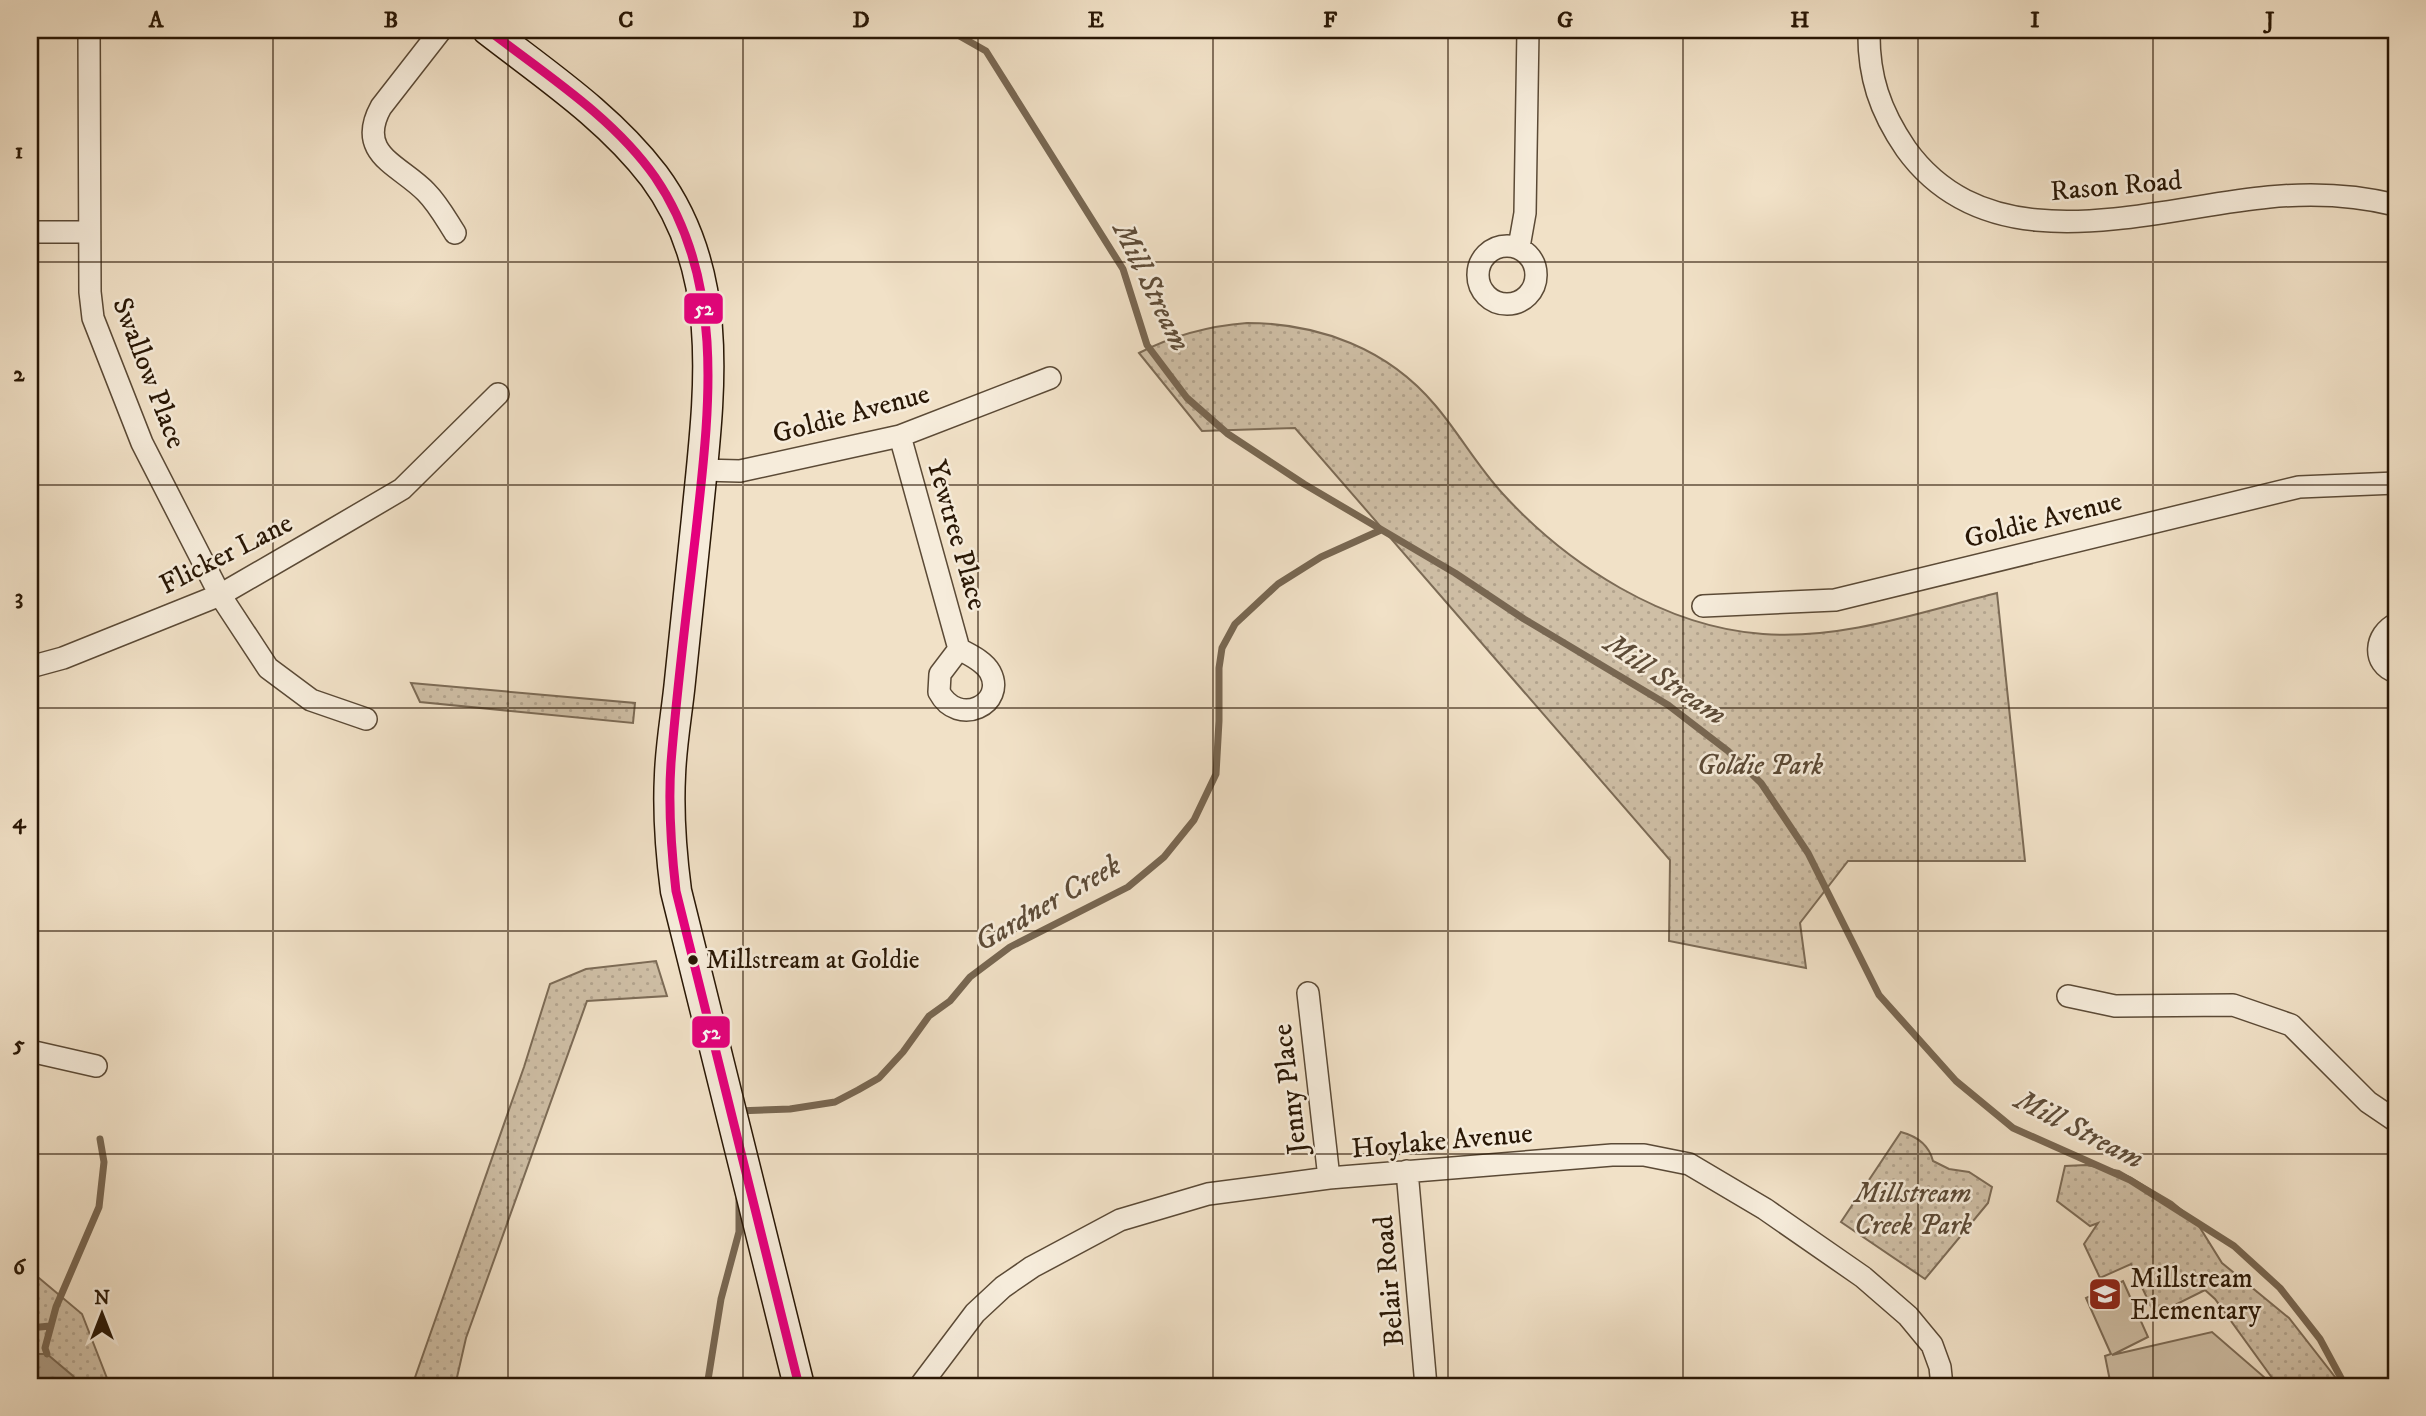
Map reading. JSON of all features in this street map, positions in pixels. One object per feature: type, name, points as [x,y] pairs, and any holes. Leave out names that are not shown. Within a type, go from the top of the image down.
[{"type":"main road","points":[[488,30],[609,125],[655,178],[689,243],[698,272],[709,331],[709,372],[670,774],[670,845],[678,900],[799,1386]]},
{"type":"street","name":"Swallow Place","points":[[89,30],[90,292],[93,318],[102,342],[150,460],[220,595],[268,668],[311,700],[366,719]]},
{"type":"street","points":[[441,30],[381,107],[374,119],[372,132],[375,147],[383,159],[425,191],[455,233]]},
{"type":"street","points":[[1519,247],[1525,213],[1528,30]]},
{"type":"street","name":"Rason Road","points":[[1869,30],[1868,58],[1873,82],[1894,132],[1921,165],[1954,194],[2000,215],[2062,222],[2100,220],[2271,197],[2311,195],[2396,205]]},
{"type":"street","points":[[30,232],[88,232]]},
{"type":"street","name":"Goldie Avenue","points":[[701,470],[740,471],[900,436],[1050,378]]},
{"type":"street","name":"Flicker Lane","points":[[30,667],[63,658],[220,595],[402,489],[498,394]]},
{"type":"street","name":"Yewtree Place","points":[[900,436],[960,649]]},
{"type":"street","name":"Goldie Avenue","points":[[1703,606],[1835,600],[2299,487],[2396,483]]},
{"type":"street","points":[[2396,624],[2388,628],[2380,638],[2378,650],[2382,662],[2396,673]]},
{"type":"street","name":"Jenny Place","points":[[1308,993],[1329,1178]]},
{"type":"street","points":[[2068,996],[2115,1006],[2233,1005],[2291,1025],[2368,1102],[2396,1121]]},
{"type":"street","points":[[30,1051],[96,1066]]},
{"type":"street","name":"Hoylake Avenue","points":[[920,1386],[968,1322],[1003,1287],[1032,1266],[1120,1220],[1208,1194],[1329,1178],[1612,1155],[1644,1155],[1689,1164],[1765,1209],[1863,1277],[1908,1316],[1932,1345],[1940,1367],[1942,1386]]},
{"type":"street","name":"Belair Road","points":[[1407,1171],[1426,1386]]},
{"type":"green space","name":"Goldie Park","points":[[1247,323],[1274,324],[1326,334],[1374,354],[1416,385],[1435,405],[1503,494],[1557,545],[1620,588],[1690,619],[1726,629],[1763,634],[1822,633],[1881,623],[1997,593],[2025,861],[1848,861],[1800,923],[1806,968],[1669,941],[1670,860],[1295,428],[1202,431],[1139,353],[1192,332]]},
{"type":"green space","points":[[411,683],[635,703],[633,723],[420,702]]},
{"type":"green space","points":[[656,961],[667,996],[587,1001],[466,1338],[455,1386],[412,1386],[524,1067],[550,984],[586,969]]},
{"type":"green space","name":"Millstream Creek Park","points":[[1901,1132],[1921,1142],[1933,1161],[1949,1169],[1969,1172],[1992,1187],[1988,1203],[1925,1279],[1841,1222]]},
{"type":"green space","points":[[2086,1165],[2119,1171],[2172,1202],[2197,1223],[2222,1263],[2289,1318],[2342,1386],[2278,1386],[2215,1299],[2205,1290],[2155,1315],[2131,1264],[2100,1278],[2084,1244],[2098,1223],[2090,1226],[2057,1201],[2065,1166]]},
{"type":"green space","points":[[39,1278],[82,1314],[110,1386],[30,1386],[30,1280]]},
{"type":"green space","points":[[2123,1281],[2148,1337],[2112,1355],[2212,1332],[2264,1377],[2268,1386],[2111,1386],[2105,1356],[2111,1354],[2086,1298]]},
{"type":"water","points":[[30,1354],[47,1354],[73,1376],[79,1386],[30,1386]]},
{"type":"waterway","name":"Mill Stream","points":[[949,30],[986,51],[1123,269],[1147,345],[1187,398],[1228,434],[1304,484],[1455,573],[1524,619],[1668,705],[1728,751],[1761,783],[1808,853],[1879,995],[1956,1081],[2013,1128],[2130,1180],[2234,1246],[2280,1288],[2320,1339],[2341,1378],[2341,1386]]},
{"type":"waterway","name":"Gardner Creek","points":[[736,1111],[790,1109],[835,1102],[879,1078],[903,1052],[929,1016],[950,1001],[970,977],[1010,947],[1128,887],[1164,857],[1194,820],[1216,774],[1219,668],[1222,648],[1235,624],[1278,584],[1321,557],[1381,530]]},
{"type":"waterway","points":[[47,1354],[45,1348],[56,1307],[99,1207],[104,1162],[100,1139]]},
{"type":"waterway","name":"Gardner Creek","points":[[707,1386],[721,1299],[739,1232],[739,1198]]},
{"type":"waterway","points":[[30,1328],[50,1326]]},
{"type":"transit line","name":"52","points":[[488,30],[577,97],[638,155],[655,177],[678,217],[694,260],[703,304],[708,394],[701,486],[671,763],[673,859],[676,891],[799,1386]]},
{"type":"place","name":"Millstream at Goldie","points":[[693,960]]},
{"type":"place","name":"Millstream Elementary","points":[[2105,1294]]}]
